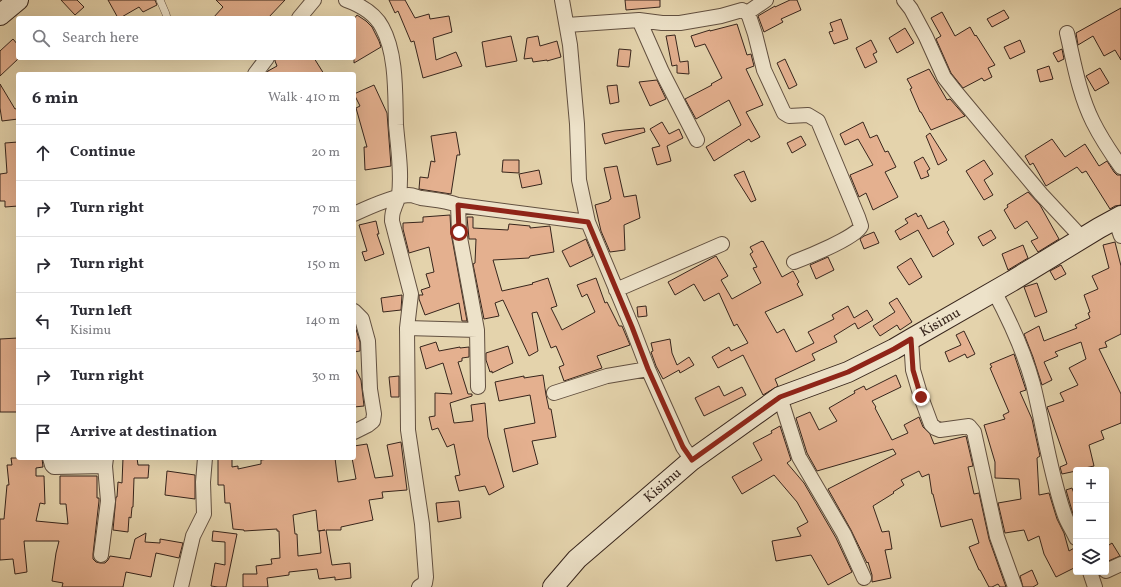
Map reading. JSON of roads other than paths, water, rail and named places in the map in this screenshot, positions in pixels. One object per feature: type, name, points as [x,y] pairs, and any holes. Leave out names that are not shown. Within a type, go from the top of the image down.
[{"type":"street","points":[[0,14],[18,0]]},
{"type":"street","points":[[301,16],[314,0]]},
{"type":"street","points":[[346,0],[360,6],[375,16],[382,26],[391,52],[394,72],[400,174],[399,197],[393,211],[392,221],[411,294],[407,328],[408,430],[422,524],[426,577],[425,584],[419,587]]},
{"type":"street","points":[[562,0],[570,45],[577,124],[579,180],[588,222],[648,369],[683,447],[692,460]]},
{"type":"street","points":[[747,13],[766,0]]},
{"type":"street","points":[[904,0],[911,9],[926,37],[944,77],[1041,194],[1082,238]]},
{"type":"street","points":[[567,25],[639,20],[662,23],[680,23],[721,16],[742,10],[747,13],[755,34],[764,70],[784,113],[787,115],[808,115],[818,121],[861,226],[859,231],[846,238],[794,262]]},
{"type":"street","points":[[639,20],[662,72],[697,140]]},
{"type":"street","points":[[1067,33],[1080,88],[1093,122],[1121,167]]},
{"type":"street","points":[[257,72],[266,60]]},
{"type":"street","points":[[356,213],[399,197],[411,195],[421,198],[445,201],[458,205],[588,222]]},
{"type":"street","points":[[458,205],[459,232],[477,330],[478,387]]},
{"type":"street","name":"Kisimu","points":[[553,587],[577,559],[692,460],[780,397],[848,372],[894,349],[1082,238],[1119,224]]},
{"type":"street","points":[[616,290],[722,244]]},
{"type":"street","points":[[994,291],[1015,333],[1026,360],[1033,384],[1059,499],[1066,519],[1073,532]]},
{"type":"street","points":[[356,313],[362,319],[368,341],[370,389],[374,421],[356,431]]},
{"type":"street","points":[[407,328],[477,330]]},
{"type":"street","points":[[911,339],[913,370],[931,424],[940,430],[969,426],[974,432],[997,537],[1014,587]]},
{"type":"street","points":[[554,393],[607,376],[648,369]]},
{"type":"street","points":[[780,397],[799,457],[844,534],[864,578]]},
{"type":"street","points":[[51,460],[54,467],[106,462],[108,502],[101,555]]},
{"type":"street","points":[[181,587],[193,536],[204,514],[203,482],[205,460]]},
{"type":"street","points":[[1097,576],[1121,564]]},
{"type":"lane","points":[[160,0],[166,16]]}]
